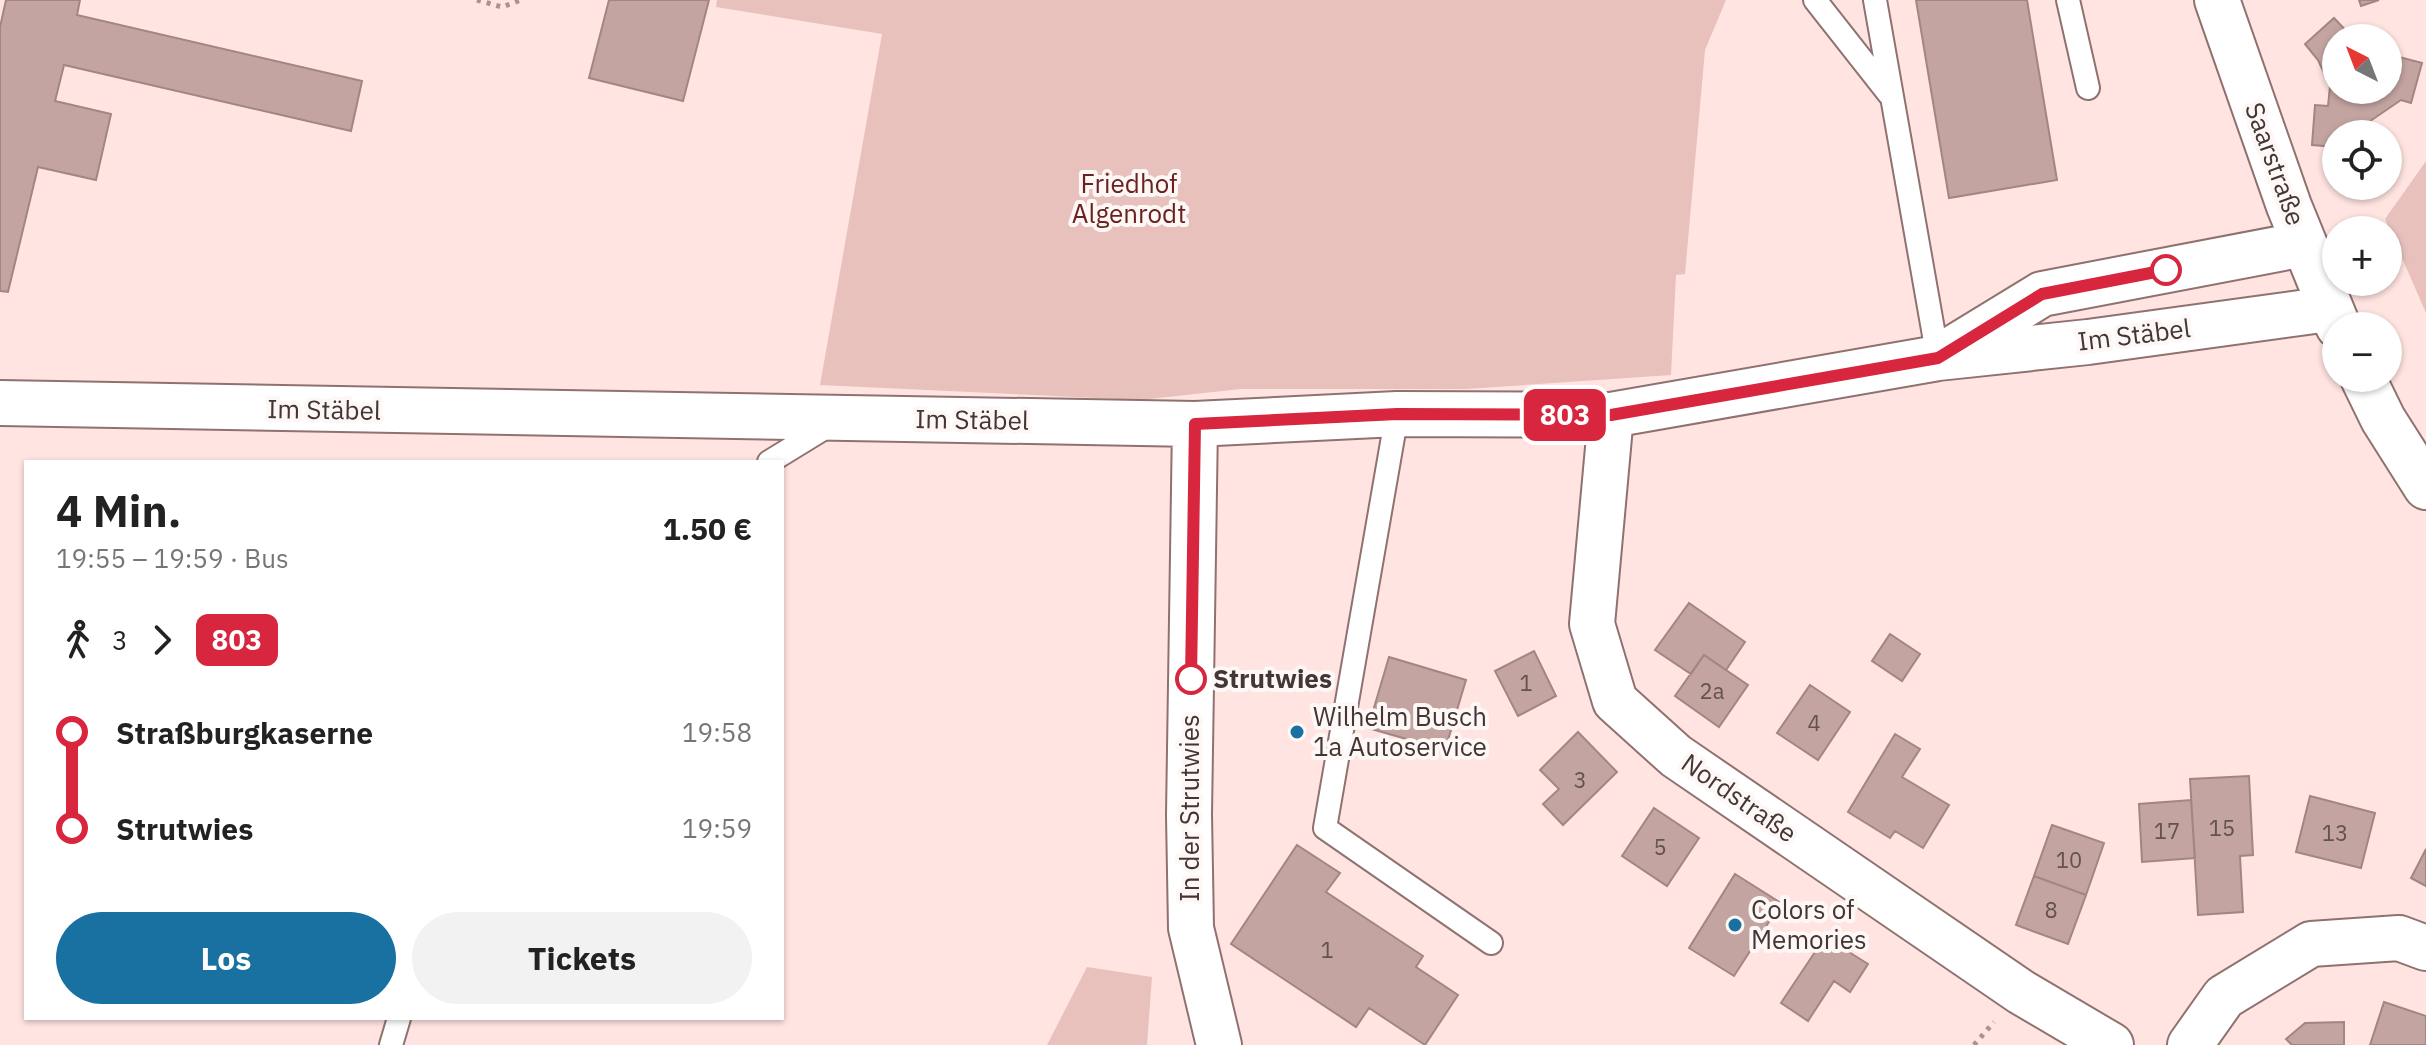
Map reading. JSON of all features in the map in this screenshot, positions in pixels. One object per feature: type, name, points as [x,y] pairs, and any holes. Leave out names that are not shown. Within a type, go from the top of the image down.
[{"type":"street","name":"Saarstraße","points":[[2217,0],[2304,244],[2332,312]]},
{"type":"street","name":"Im Stäbel","points":[[1938,358],[2042,294],[2304,244]]},
{"type":"street","name":"Im Stäbel","points":[[0,403],[1195,424],[1397,414],[1611,415],[1938,358],[2322,319]]},
{"type":"street","points":[[2370,392],[2383,419],[2426,487]]},
{"type":"street","name":"Nordstraße","points":[[1611,415],[1592,624],[1615,701],[1676,756],[2021,992],[2111,1045]]},
{"type":"street","name":"In der Strutwies","points":[[1195,424],[1189,815],[1191,928],[1219,1045]]},
{"type":"street","points":[[2190,1045],[2224,997],[2311,944],[2399,938],[2426,948]]},
{"type":"lane","points":[[1815,0],[1893,98]]},
{"type":"lane","points":[[1875,0],[1938,358]]},
{"type":"lane","points":[[2068,0],[2088,88]]},
{"type":"lane","points":[[1397,414],[1325,828],[1491,943]]},
{"type":"lane","points":[[772,460],[843,418]]},
{"type":"lane","points":[[391,1045],[398,1020]]},
{"type":"path","points":[[477,0],[502,7],[521,0]]},
{"type":"green space","name":"Friedhof Algenrodt","points":[[717,0],[1726,0],[1705,50],[1685,274],[1676,275],[1671,375],[1466,389],[1241,389],[1140,400],[820,385],[882,34],[716,7]]},
{"type":"green space","points":[[2426,161],[2426,313],[2402,258],[2402,216],[2387,216],[2398,200],[2402,200],[2402,195]]},
{"type":"green space","points":[[1087,967],[1152,977],[1147,1045],[1047,1045]]},
{"type":"building","points":[[6,0],[80,0],[77,15],[362,81],[351,131],[64,65],[55,101],[111,114],[96,180],[38,167],[8,292],[0,291],[0,27]]},
{"type":"building","points":[[609,0],[709,0],[683,101],[589,78]]},
{"type":"building","points":[[1916,0],[2027,0],[2057,180],[1949,198]]},
{"type":"building","points":[[2359,0],[2379,0],[2361,6]]},
{"type":"building","points":[[2322,29],[2322,69],[2318,60],[2305,44]]},
{"type":"building","points":[[2402,58],[2422,63],[2411,103],[2402,100]]},
{"type":"building","points":[[2395,104],[2372,120],[2322,120],[2322,146],[2312,145],[2315,105]]},
{"type":"building","points":[[1689,603],[1745,642],[1726,670],[1704,655],[1691,674],[1655,650]]},
{"type":"building","points":[[1890,634],[1920,654],[1902,681],[1872,661]]},
{"type":"building","points":[[1534,651],[1556,696],[1518,716],[1495,671]]},
{"type":"building","points":[[1704,655],[1748,685],[1719,727],[1675,696]]},
{"type":"building","points":[[1389,657],[1466,680],[1445,750],[1368,728]]},
{"type":"building","points":[[1810,685],[1850,712],[1818,760],[1777,733]]},
{"type":"building","points":[[1578,732],[1617,772],[1563,825],[1543,804],[1559,789],[1540,770]]},
{"type":"building","points":[[1895,734],[1920,749],[1902,777],[1949,805],[1923,848],[1895,831],[1890,838],[1848,812]]},
{"type":"building","points":[[2249,776],[2253,855],[2240,856],[2243,912],[2198,915],[2190,779]]},
{"type":"building","points":[[2310,796],[2375,813],[2361,868],[2296,852]]},
{"type":"building","points":[[2191,800],[2195,858],[2142,862],[2139,804]]},
{"type":"building","points":[[1654,808],[1699,838],[1667,886],[1622,856]]},
{"type":"building","points":[[2052,825],[2104,843],[2086,895],[2034,876]]},
{"type":"building","points":[[1297,845],[1340,873],[1326,892],[1423,956],[1416,967],[1458,995],[1425,1045],[1369,1008],[1356,1027],[1231,944]]},
{"type":"building","points":[[2426,849],[2426,886],[2411,878]]},
{"type":"building","name":"Colors of Memories","points":[[1735,874],[1781,903],[1734,976],[1689,948]]},
{"type":"building","points":[[2034,876],[2086,895],[2068,944],[2016,925]]},
{"type":"building","points":[[1825,937],[1868,964],[1850,992],[1834,981],[1808,1021],[1781,1003]]},
{"type":"building","points":[[2384,1002],[2426,1016],[2426,1045],[2370,1045]]},
{"type":"building","points":[[2344,1022],[2344,1045],[2292,1045],[2286,1039],[2305,1023]]},
{"type":"bus line","name":"803","points":[[1191,679],[1195,424],[1397,414],[1611,415],[1938,358],[2042,294],[2166,270]]},
{"type":"place","name":"Strutwies","points":[[1191,679]]},
{"type":"place","name":"Wilhelm Busch 1a Autoservice","points":[[1297,732]]},
{"type":"place","name":"Colors of Memories","points":[[1735,925]]}]
